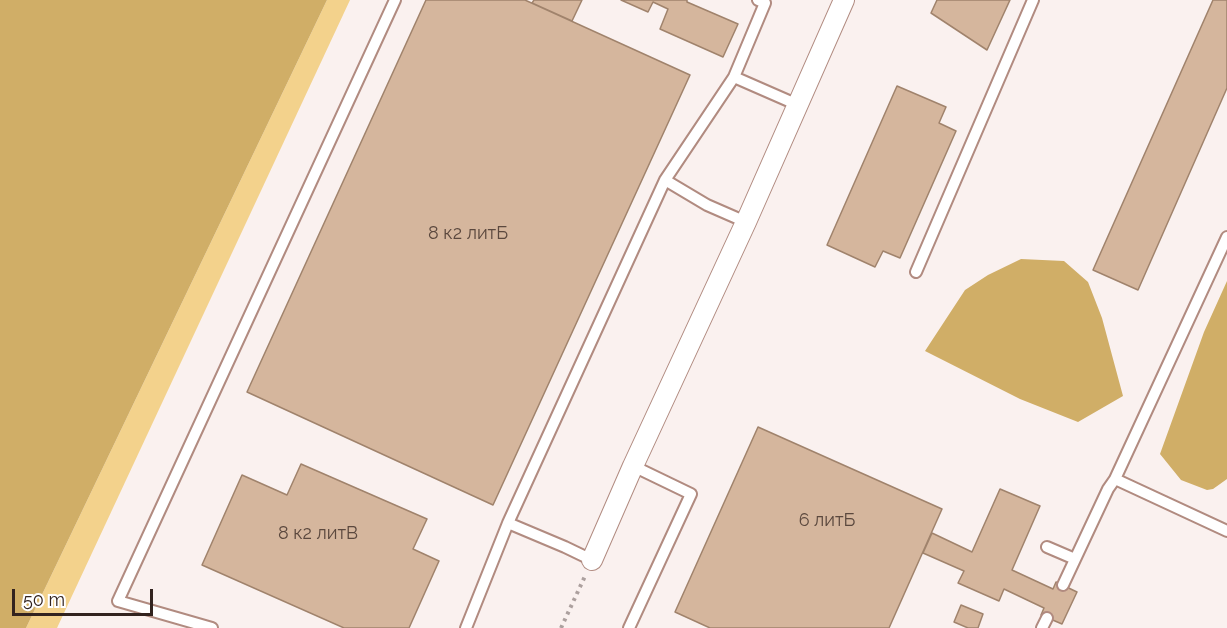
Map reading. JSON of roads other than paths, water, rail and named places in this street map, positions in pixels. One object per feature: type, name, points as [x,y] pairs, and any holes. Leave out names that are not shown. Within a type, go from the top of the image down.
[{"type":"street","points":[[592,560],[844,0]]},
{"type":"lane","points":[[212,628],[118,601],[395,0]]},
{"type":"lane","points":[[466,628],[508,523],[665,180],[734,77],[765,3],[758,0]]},
{"type":"lane","points":[[916,272],[1033,0]]},
{"type":"lane","points":[[734,77],[798,105]]},
{"type":"lane","points":[[665,180],[706,205],[746,222]]},
{"type":"lane","points":[[1063,585],[1227,237]]},
{"type":"lane","points":[[629,628],[691,494],[633,466]]},
{"type":"lane","points":[[1114,480],[1227,531]]},
{"type":"lane","points":[[508,523],[592,560]]},
{"type":"lane","points":[[1047,547],[1075,559]]}]
